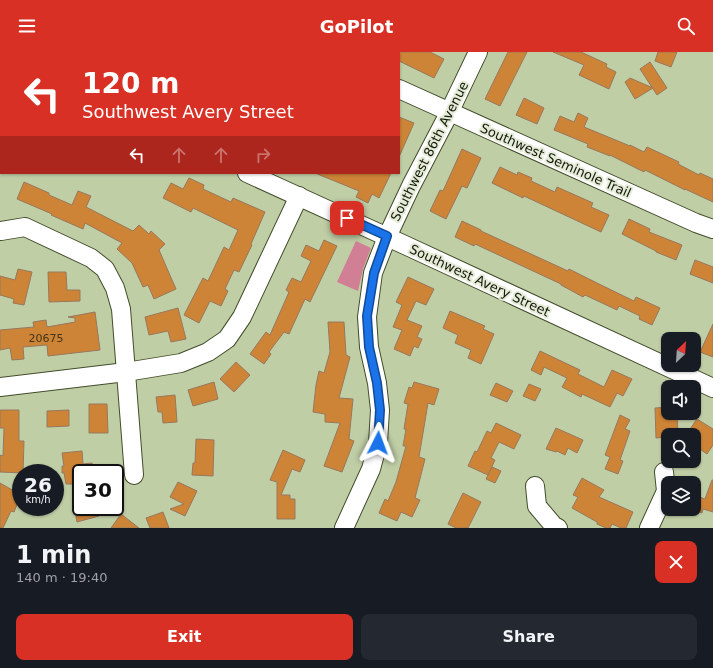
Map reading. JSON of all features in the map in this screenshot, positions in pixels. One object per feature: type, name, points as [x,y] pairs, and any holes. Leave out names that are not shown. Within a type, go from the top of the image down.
[{"type":"street","name":"Southwest 86th Avenue","points":[[344,528],[371,469],[378,443],[380,410],[377,383],[369,347],[367,316],[374,273],[387,236],[411,186],[450,112],[478,52]]},
{"type":"street","name":"Southwest Seminole Trail","points":[[400,89],[689,220],[713,229]]},
{"type":"street","name":"Southwest Avery Street","points":[[249,174],[387,236],[713,388]]},
{"type":"street","points":[[0,387],[126,372],[181,363],[208,352],[227,339],[242,317],[299,196]]},
{"type":"street","points":[[1,231],[24,227],[91,258],[105,269],[115,288],[121,309],[134,475]]},
{"type":"street","points":[[649,528],[666,492],[664,472]]},
{"type":"street","points":[[535,486],[537,506],[554,526],[558,528]]},
{"type":"shaded area","points":[[356,241],[371,248],[363,269],[358,291],[337,282]]},
{"type":"building","points":[[400,52],[430,52],[444,59],[434,78],[400,61]]},
{"type":"building","points":[[508,52],[527,52],[500,106],[485,99]]},
{"type":"building","points":[[553,52],[581,52],[607,64],[606,67],[616,72],[609,89],[579,75],[584,65]]},
{"type":"building","points":[[658,52],[677,52],[671,67],[655,61]]},
{"type":"building","points":[[650,62],[667,88],[657,95],[640,69]]},
{"type":"building","points":[[630,78],[653,88],[635,99],[625,82]]},
{"type":"building","points":[[524,98],[544,108],[537,124],[516,115]]},
{"type":"building","points":[[578,113],[588,118],[584,127],[644,152],[647,147],[679,162],[678,164],[699,175],[700,173],[713,179],[713,202],[645,170],[644,172],[610,155],[587,147],[588,144],[554,130],[560,116],[574,122]]},
{"type":"building","points":[[400,117],[414,123],[400,155]]},
{"type":"building","points":[[462,149],[481,158],[467,188],[462,186],[446,219],[430,211],[440,190],[443,191]]},
{"type":"building","points":[[500,167],[517,175],[518,172],[532,178],[531,181],[555,192],[557,187],[593,203],[591,207],[609,215],[601,232],[524,196],[523,198],[492,183]]},
{"type":"building","points":[[317,174],[391,174],[379,198],[372,194],[368,203],[356,197],[359,191]]},
{"type":"building","points":[[189,178],[204,185],[203,189],[231,202],[233,198],[265,212],[239,272],[234,270],[225,289],[228,291],[221,306],[210,301],[199,323],[184,315],[203,278],[208,281],[224,247],[229,250],[238,230],[193,208],[191,212],[163,198],[171,183],[183,189]]},
{"type":"building","points":[[24,182],[72,205],[78,191],[91,196],[86,207],[133,231],[139,225],[149,234],[151,231],[165,244],[159,250],[176,289],[154,299],[148,285],[143,287],[132,263],[117,249],[122,243],[85,223],[83,229],[17,199]]},
{"type":"building","points":[[629,219],[650,229],[649,232],[682,245],[676,260],[656,252],[622,234]]},
{"type":"building","points":[[462,221],[568,271],[569,269],[634,301],[636,297],[660,308],[652,325],[639,319],[640,316],[619,306],[617,310],[585,295],[583,297],[561,284],[475,244],[474,246],[455,237]]},
{"type":"building","points":[[324,240],[337,246],[310,302],[305,299],[289,334],[284,332],[269,352],[271,354],[264,364],[250,354],[266,332],[270,335],[289,292],[286,290],[292,278],[301,282],[311,261],[301,256],[306,245],[319,251]]},
{"type":"building","points":[[695,260],[713,267],[713,283],[690,274]]},
{"type":"building","points":[[18,269],[32,272],[24,305],[13,303],[14,299],[0,295],[0,276],[15,280]]},
{"type":"building","points":[[48,272],[66,272],[67,290],[80,290],[80,301],[49,302]]},
{"type":"building","points":[[408,277],[434,289],[426,305],[416,301],[407,320],[422,326],[417,337],[422,339],[418,348],[414,346],[410,356],[394,349],[402,330],[393,327],[402,305],[396,302]]},
{"type":"building","points":[[178,308],[186,339],[171,342],[168,331],[149,335],[145,317]]},
{"type":"building","points":[[450,311],[485,326],[483,329],[494,334],[481,364],[468,358],[471,350],[455,343],[458,335],[443,328]]},
{"type":"building","points":[[95,312],[100,350],[48,356],[47,345],[23,347],[24,359],[12,360],[10,348],[0,350],[0,330],[34,327],[33,322],[46,320],[47,327],[75,322],[75,318],[68,317]]},
{"type":"building","points":[[328,322],[344,322],[346,355],[350,357],[339,398],[353,399],[349,439],[354,441],[342,472],[324,466],[340,423],[325,422],[325,414],[313,412],[319,371],[324,373],[330,352]]},
{"type":"building","points":[[713,324],[713,357],[701,352]]},
{"type":"building","points":[[540,351],[580,370],[578,374],[604,387],[612,370],[632,379],[623,396],[617,393],[610,407],[582,394],[581,397],[562,387],[567,378],[544,367],[541,375],[531,370]]},
{"type":"building","points":[[236,362],[250,375],[234,392],[220,379]]},
{"type":"building","points":[[214,382],[218,399],[193,406],[188,390]]},
{"type":"building","points":[[414,382],[439,389],[434,405],[428,403],[419,457],[425,459],[415,498],[420,500],[412,517],[401,512],[397,521],[379,513],[385,499],[388,501],[396,482],[406,446],[403,446],[408,404],[404,403],[409,387],[412,388]]},
{"type":"building","points":[[496,383],[513,391],[507,402],[490,395]]},
{"type":"building","points":[[529,384],[541,389],[535,401],[523,396]]},
{"type":"building","points":[[175,395],[177,422],[163,423],[162,412],[158,412],[156,397]]},
{"type":"building","points":[[89,404],[107,404],[108,433],[89,433]]},
{"type":"building","points":[[655,408],[661,408],[661,420],[677,420],[678,428],[661,428],[661,438],[656,438]]},
{"type":"building","points":[[0,410],[19,410],[19,441],[24,441],[23,464],[12,464],[12,473],[0,472],[0,455],[3,456],[4,428],[0,428]]},
{"type":"building","points":[[69,410],[69,426],[47,427],[47,411]]},
{"type":"building","points":[[620,415],[630,420],[625,429],[630,431],[620,460],[623,461],[618,474],[605,469],[610,457],[605,455]]},
{"type":"building","points":[[696,420],[699,420],[713,429],[713,445],[707,454],[701,450],[701,428],[691,428]]},
{"type":"building","points":[[496,423],[521,435],[514,449],[499,442],[491,458],[495,460],[488,475],[468,466],[475,451],[477,452],[487,431],[491,433]]},
{"type":"building","points":[[556,428],[583,440],[577,453],[568,448],[565,455],[557,451],[546,449]]},
{"type":"building","points":[[196,439],[214,440],[213,476],[192,475],[193,463],[195,463]]},
{"type":"building","points":[[283,450],[305,460],[300,472],[292,469],[281,495],[290,495],[290,499],[295,499],[295,519],[277,519],[277,482],[270,480]]},
{"type":"building","points":[[82,451],[83,464],[72,464],[72,484],[66,484],[62,453]]},
{"type":"building","points":[[492,467],[501,471],[495,483],[486,479]]},
{"type":"building","points":[[582,478],[604,490],[599,497],[633,512],[626,528],[621,528],[612,524],[610,528],[606,528],[572,508],[578,497],[573,495]]},
{"type":"building","points":[[713,480],[713,512],[703,509],[701,513],[701,498],[705,499]]},
{"type":"building","points":[[178,482],[197,491],[185,516],[170,509],[184,504],[170,497]]},
{"type":"building","points":[[0,483],[12,490],[12,511],[3,528],[0,528]]},
{"type":"building","points":[[463,493],[481,502],[468,528],[456,528],[448,524]]},
{"type":"building","points":[[163,512],[169,528],[150,528],[146,518]]},
{"type":"building","points":[[76,516],[99,516],[77,522]]},
{"type":"building","points":[[120,516],[124,516],[139,528],[111,528]]},
{"type":"route","points":[[347,218],[387,236],[374,273],[367,316],[369,347],[377,383],[380,410],[378,443]]}]
